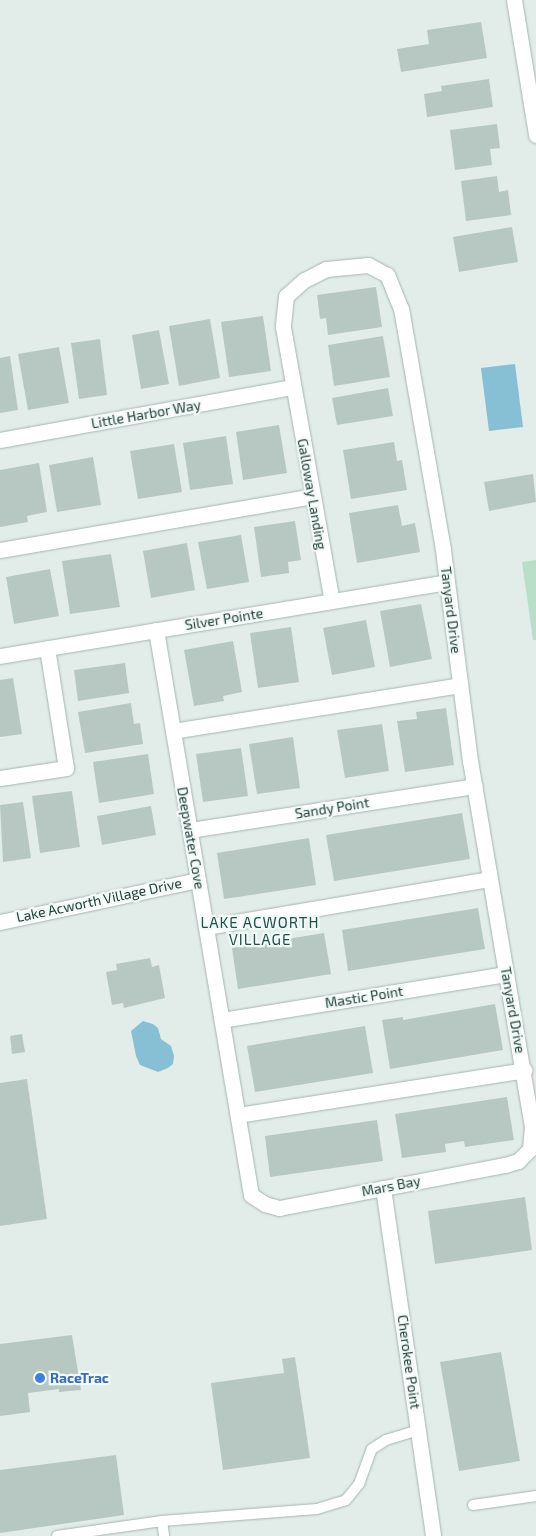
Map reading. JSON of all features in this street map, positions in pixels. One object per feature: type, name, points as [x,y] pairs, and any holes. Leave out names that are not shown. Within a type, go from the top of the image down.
[{"type":"street","points":[[514,0],[536,135]]},
{"type":"street","name":"Tanyard Drive","points":[[292,387],[283,327],[286,296],[304,280],[326,269],[368,265],[387,275],[401,309],[447,582],[475,786],[524,1070],[532,1127],[530,1150]]},
{"type":"street","name":"Little Harbor Way","points":[[0,440],[292,387]]},
{"type":"street","name":"Galloway Landing","points":[[292,387],[332,601]]},
{"type":"street","points":[[0,550],[312,496]]},
{"type":"street","name":"Silver Pointe","points":[[0,656],[447,582]]},
{"type":"street","name":"Deepwater Cove","points":[[156,630],[251,1195]]},
{"type":"street","points":[[0,778],[66,768],[47,648]]},
{"type":"street","points":[[173,731],[460,685]]},
{"type":"street","name":"Sandy Point","points":[[190,830],[475,786]]},
{"type":"street","name":"Lake Acworth Village Drive","points":[[0,922],[198,880]]},
{"type":"street","points":[[206,927],[490,880]]},
{"type":"street","name":"Mastic Point","points":[[222,1020],[506,974]]},
{"type":"street","points":[[238,1115],[524,1070]]},
{"type":"street","name":"Mars Bay","points":[[251,1195],[264,1204],[279,1208],[505,1165],[518,1160],[530,1150]]},
{"type":"street","name":"Cherokee Point","points":[[384,1188],[433,1536]]},
{"type":"lane","points":[[57,1536],[162,1521],[317,1510],[346,1500],[359,1484],[372,1449],[386,1440],[418,1430]]},
{"type":"lane","points":[[473,1505],[536,1496]]},
{"type":"lane","points":[[162,1521],[164,1536]]},
{"type":"green space","points":[[536,560],[536,640],[533,640],[522,562]]},
{"type":"water","points":[[515,364],[523,427],[489,431],[481,368]]},
{"type":"water","points":[[143,1021],[153,1024],[158,1028],[161,1039],[171,1046],[174,1056],[173,1064],[168,1068],[158,1072],[140,1065],[136,1056],[131,1031]]},
{"type":"building","points":[[481,22],[487,58],[401,72],[397,49],[429,44],[427,30]]},
{"type":"building","points":[[489,79],[493,107],[427,117],[424,94],[442,91],[441,86]]},
{"type":"building","points":[[497,124],[500,148],[490,149],[492,165],[455,170],[450,130]]},
{"type":"building","points":[[497,176],[499,192],[508,190],[511,215],[466,221],[461,181]]},
{"type":"building","points":[[512,227],[518,262],[459,272],[453,237]]},
{"type":"building","points":[[376,287],[382,327],[328,335],[326,318],[320,319],[317,295]]},
{"type":"building","points":[[263,316],[271,371],[229,377],[221,322]]},
{"type":"building","points":[[210,319],[220,378],[179,386],[169,326]]},
{"type":"building","points":[[159,330],[169,384],[141,389],[132,335]]},
{"type":"building","points":[[383,336],[390,377],[334,386],[328,345]]},
{"type":"building","points":[[100,339],[107,395],[79,399],[71,343]]},
{"type":"building","points":[[59,347],[69,403],[28,410],[18,354]]},
{"type":"building","points":[[10,356],[18,410],[0,413],[0,358]]},
{"type":"building","points":[[388,388],[393,416],[337,425],[332,398]]},
{"type":"building","points":[[279,425],[287,473],[243,480],[236,432]]},
{"type":"building","points":[[226,436],[233,484],[190,490],[183,443]]},
{"type":"building","points":[[394,442],[397,461],[402,460],[407,490],[351,499],[343,450]]},
{"type":"building","points":[[174,444],[182,492],[138,499],[130,451]]},
{"type":"building","points":[[93,457],[101,505],[57,512],[49,465]]},
{"type":"building","points":[[39,463],[47,512],[27,516],[28,522],[0,527],[0,470]]},
{"type":"building","points":[[533,474],[536,502],[489,511],[484,482]]},
{"type":"building","points":[[398,505],[402,526],[415,523],[420,552],[357,563],[349,513]]},
{"type":"building","points":[[295,521],[301,560],[288,562],[289,573],[261,577],[254,527]]},
{"type":"building","points":[[241,535],[249,582],[207,589],[198,542]]},
{"type":"building","points":[[187,543],[195,590],[151,598],[143,551]]},
{"type":"building","points":[[111,554],[120,607],[70,614],[62,561]]},
{"type":"building","points":[[50,569],[59,616],[14,624],[6,577]]},
{"type":"building","points":[[421,604],[432,659],[390,667],[380,611]]},
{"type":"building","points":[[366,620],[375,667],[332,675],[323,628]]},
{"type":"building","points":[[291,627],[299,682],[258,688],[250,633]]},
{"type":"building","points":[[233,641],[242,692],[223,696],[224,701],[194,706],[184,650]]},
{"type":"building","points":[[125,663],[129,693],[78,701],[74,670]]},
{"type":"building","points":[[13,678],[22,734],[0,737],[0,680]]},
{"type":"building","points":[[131,703],[134,724],[140,723],[143,744],[85,753],[78,712]]},
{"type":"building","points":[[446,708],[454,765],[405,772],[397,721],[417,719],[416,712]]},
{"type":"building","points":[[382,724],[389,771],[345,778],[337,730]]},
{"type":"building","points":[[293,737],[300,788],[257,794],[249,744]]},
{"type":"building","points":[[241,748],[248,796],[203,802],[196,754]]},
{"type":"building","points":[[148,754],[154,794],[99,803],[93,762]]},
{"type":"building","points":[[72,791],[80,847],[40,853],[32,796]]},
{"type":"building","points":[[23,802],[31,858],[3,862],[0,805]]},
{"type":"building","points":[[151,806],[156,835],[102,845],[97,816]]},
{"type":"building","points":[[462,813],[470,859],[334,881],[326,835]]},
{"type":"building","points":[[309,838],[316,885],[224,899],[217,853]]},
{"type":"building","points":[[478,908],[485,949],[348,971],[342,930]]},
{"type":"building","points":[[324,933],[331,974],[238,989],[232,948]]},
{"type":"building","points":[[150,958],[152,967],[159,965],[165,998],[124,1008],[123,1003],[112,1005],[106,972],[117,970],[116,964]]},
{"type":"building","points":[[495,1004],[503,1050],[390,1069],[382,1020],[403,1017],[403,1020]]},
{"type":"building","points":[[365,1026],[373,1073],[255,1092],[247,1046]]},
{"type":"building","points":[[22,1034],[25,1052],[12,1054],[10,1036]]},
{"type":"building","points":[[27,1079],[47,1219],[0,1226],[0,1083]]},
{"type":"building","points":[[507,1097],[514,1140],[465,1147],[464,1141],[445,1144],[446,1152],[402,1158],[395,1114]]},
{"type":"building","points":[[377,1120],[383,1161],[270,1177],[265,1136]]},
{"type":"building","points":[[525,1197],[532,1250],[435,1264],[428,1211]]},
{"type":"building","name":"RaceTrac","points":[[72,1335],[81,1390],[59,1392],[59,1389],[28,1393],[30,1412],[0,1416],[0,1344]]},
{"type":"building","points":[[501,1352],[520,1461],[459,1471],[440,1362]]},
{"type":"building","points":[[295,1357],[310,1458],[223,1470],[211,1383],[284,1373],[282,1359]]},
{"type":"building","points":[[116,1455],[124,1515],[0,1533],[0,1470]]},
{"type":"place","name":"RaceTrac","points":[[40,1378]]},
{"type":"district","name":"LAKE ACWORTH VILLAGE","points":[[260,930]]}]
